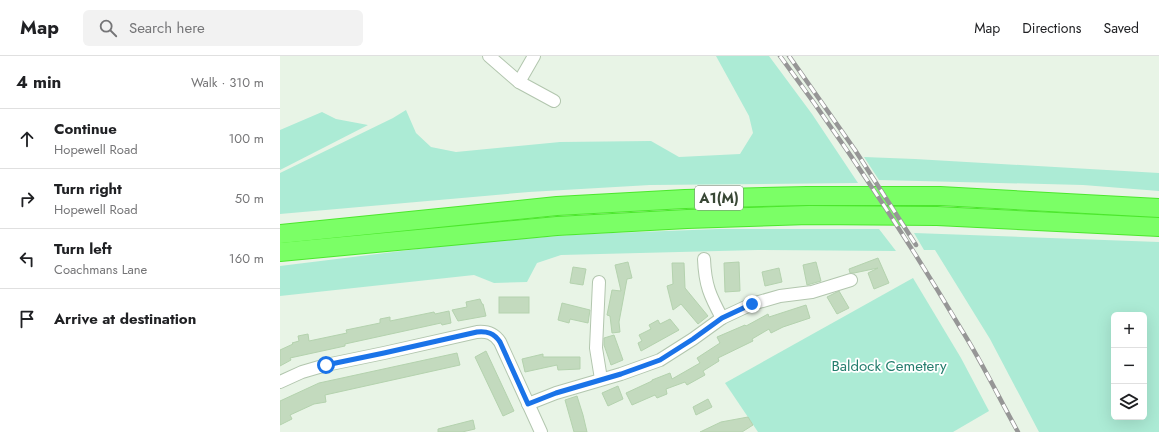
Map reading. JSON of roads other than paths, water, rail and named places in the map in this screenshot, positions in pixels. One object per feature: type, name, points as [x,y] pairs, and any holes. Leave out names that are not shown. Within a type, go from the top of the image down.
[{"type":"highway","name":"A1(M)","points":[[280,234],[557,206],[685,199],[807,196],[940,196],[1159,208]]},
{"type":"highway","name":"A1(M)","points":[[280,252],[557,226],[801,215],[937,216],[1043,220],[1159,227]]},
{"type":"street","points":[[490,56],[519,82],[554,101]]},
{"type":"street","points":[[519,82],[534,56]]},
{"type":"street","points":[[704,260],[706,284],[722,318]]},
{"type":"street","points":[[528,404],[556,393],[642,367],[660,360],[722,318],[752,304],[780,296],[812,292],[851,280]]},
{"type":"street","points":[[599,282],[596,348],[601,379]]},
{"type":"street","points":[[280,382],[302,372],[326,365],[477,332],[488,332],[494,335],[500,342],[541,432]]},
{"type":"railway","points":[[780,56],[851,156],[918,259],[976,354],[1018,432]]},
{"type":"railway","points":[[789,56],[855,150],[916,245]]},
{"type":"park label","name":"Baldock Cemetery","points":[[889,366]]}]
